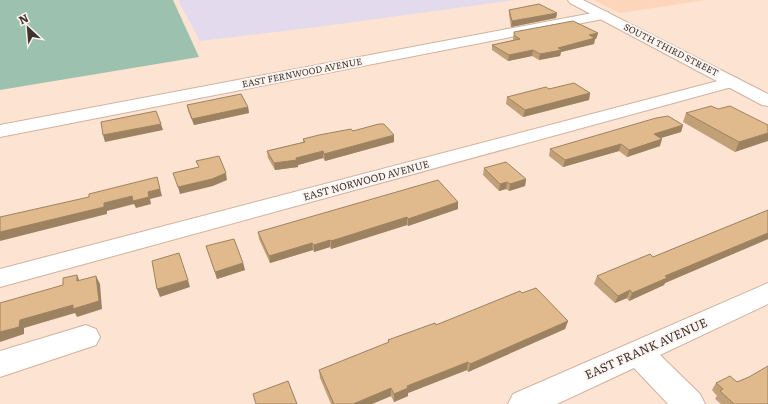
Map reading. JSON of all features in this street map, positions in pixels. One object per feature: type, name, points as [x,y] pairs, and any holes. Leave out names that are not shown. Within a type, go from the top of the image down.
[{"type":"street","name":"SOUTH THIRD STREET","points":[[574,0],[768,101]]},
{"type":"street","name":"EAST FERNWOOD AVENUE","points":[[0,131],[603,15]]},
{"type":"street","name":"EAST NORWOOD AVENUE","points":[[0,278],[733,82]]},
{"type":"street","name":"EAST FRANK AVENUE","points":[[524,404],[768,293]]},
{"type":"street","points":[[0,364],[86,337]]},
{"type":"street","points":[[638,352],[689,404]]},
{"type":"shaded area","points":[[178,0],[515,0],[317,27],[200,41]]},
{"type":"shaded area","points":[[593,0],[706,0],[620,13]]},
{"type":"green space","points":[[0,0],[173,0],[199,57],[0,90]]},
{"type":"building","points":[[539,4],[557,13],[512,21],[509,10]]},
{"type":"building","points":[[573,21],[598,33],[589,35],[595,38],[558,48],[562,50],[540,54],[533,50],[509,55],[492,45],[520,39],[515,36],[514,32]]},
{"type":"building","points":[[574,83],[590,93],[525,110],[507,97],[546,87],[549,89]]},
{"type":"building","points":[[241,94],[248,107],[192,119],[187,105]]},
{"type":"building","points":[[711,106],[718,109],[730,106],[768,125],[768,133],[739,142],[686,113]]},
{"type":"building","points":[[156,111],[161,124],[103,135],[101,122]]},
{"type":"building","points":[[668,116],[683,125],[654,134],[662,139],[629,150],[621,144],[565,160],[550,149],[656,118]]},
{"type":"building","points":[[384,124],[394,135],[324,154],[323,151],[296,158],[297,160],[274,163],[267,151],[305,142],[303,139],[319,135],[351,129],[353,131]]},
{"type":"building","points":[[219,156],[226,173],[212,179],[178,187],[173,173],[199,167],[196,161]]},
{"type":"building","points":[[506,162],[526,179],[510,184],[507,182],[500,184],[484,168]]},
{"type":"building","points":[[157,177],[160,189],[148,192],[149,197],[133,201],[132,196],[104,203],[104,207],[0,232],[0,217],[89,197],[89,194]]},
{"type":"building","points":[[438,180],[458,202],[408,219],[407,217],[331,241],[330,240],[314,245],[312,243],[269,256],[258,232]]},
{"type":"building","points":[[768,210],[768,233],[665,276],[667,278],[632,293],[630,290],[618,296],[597,276],[650,254],[653,257]]},
{"type":"building","points":[[234,239],[243,263],[215,272],[206,246]]},
{"type":"building","points":[[179,253],[188,280],[157,289],[152,261]]},
{"type":"building","points":[[77,275],[77,281],[96,276],[99,301],[73,309],[73,305],[20,320],[19,327],[0,332],[0,303],[63,285],[63,278]]},
{"type":"building","points":[[536,288],[568,321],[470,364],[468,362],[407,386],[408,388],[394,394],[391,388],[353,404],[334,404],[319,370],[389,342],[388,340],[435,323],[436,325],[520,291],[522,293]]},
{"type":"building","points":[[768,366],[768,404],[734,404],[720,391],[723,389],[716,383],[730,376],[737,382]]},
{"type":"building","points":[[288,381],[297,404],[256,404],[253,394]]}]
